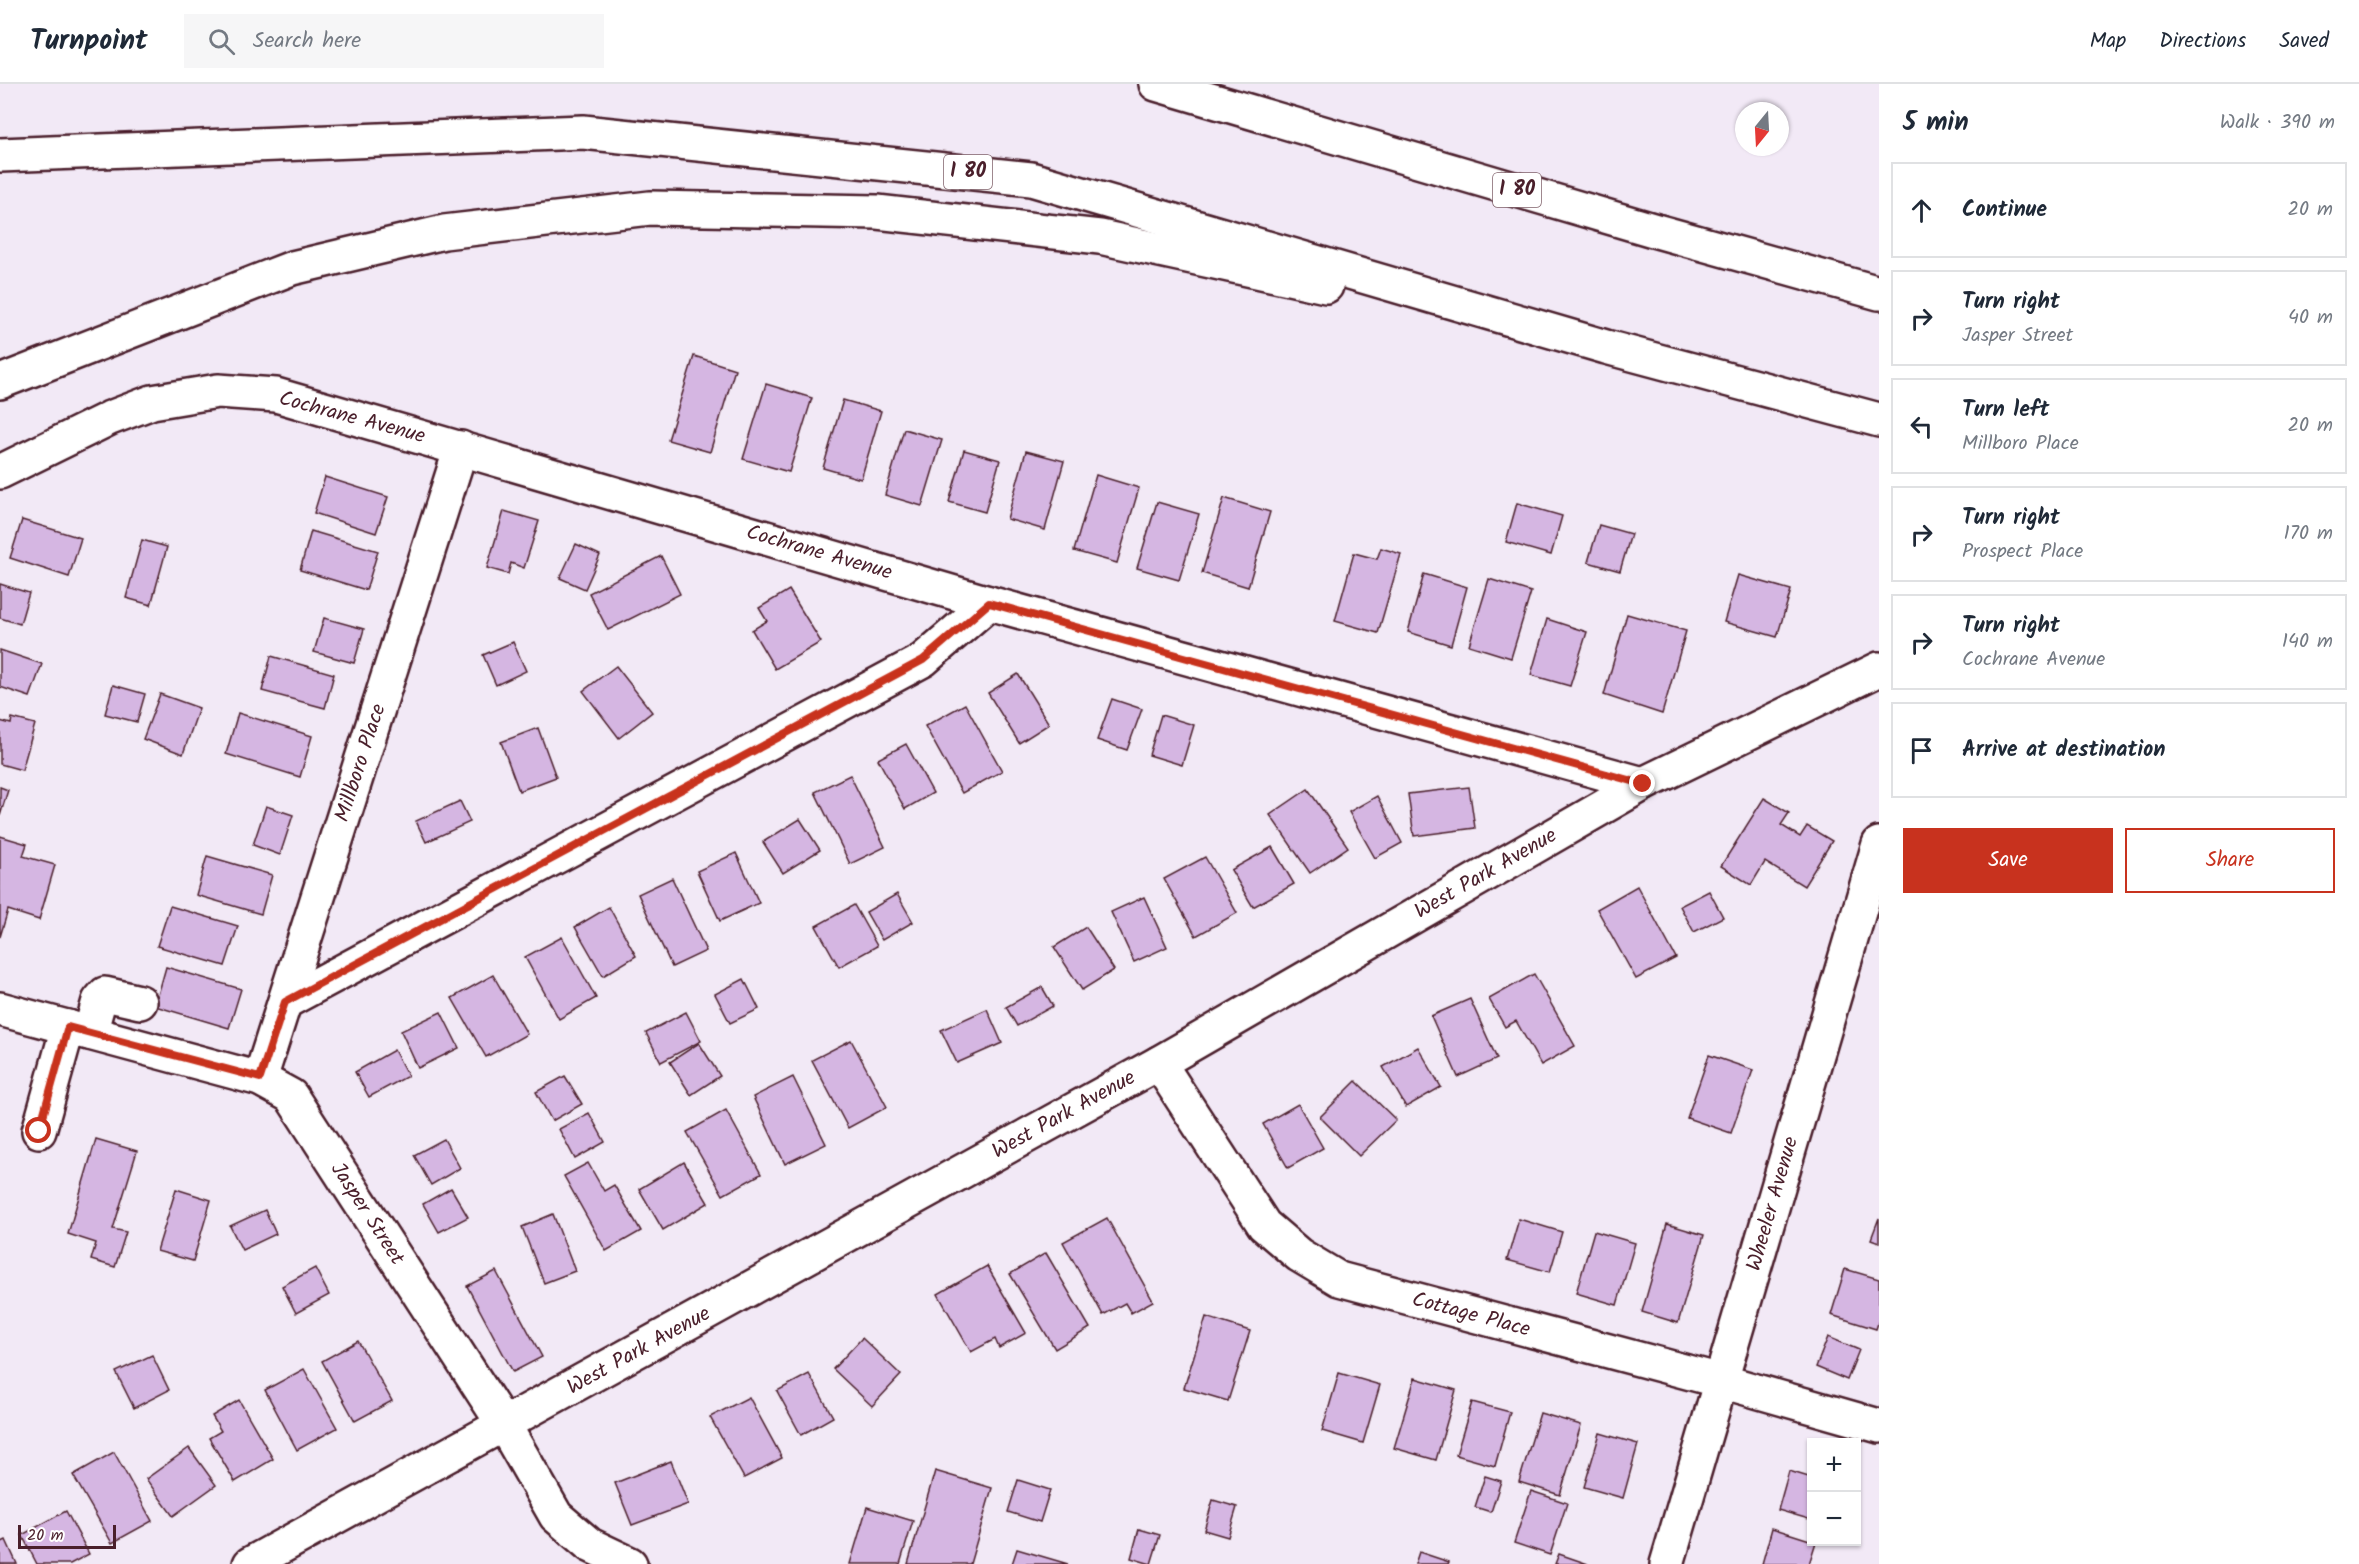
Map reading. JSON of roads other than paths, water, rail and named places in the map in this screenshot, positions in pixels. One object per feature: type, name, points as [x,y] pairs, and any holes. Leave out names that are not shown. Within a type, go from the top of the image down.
[{"type":"main road","name":"I 80","points":[[1156,84],[1653,230],[1879,293]]},
{"type":"main road","name":"I 80","points":[[13,155],[583,132],[1031,179],[1606,347],[1879,420]]},
{"type":"main road","points":[[0,382],[292,268],[444,232],[650,208],[877,212],[1100,237],[1606,347]]},
{"type":"main road","name":"Cochrane Avenue","points":[[1,471],[110,418],[152,402],[218,391],[276,395],[989,603],[1643,784]]},
{"type":"main road","name":"Millboro Place","points":[[260,1078],[461,448]]},
{"type":"main road","points":[[285,1002],[923,660],[989,603]]},
{"type":"main road","name":"West Park Avenue","points":[[250,1564],[1159,1063],[1643,784],[1879,669]]},
{"type":"main road","name":"Wheeler Avenue","points":[[1667,1564],[1878,854]]},
{"type":"main road","points":[[39,1131],[79,1030],[99,1001],[105,994],[140,1002]]},
{"type":"main road","name":"Jasper Street","points":[[0,1009],[260,1078],[291,1096],[504,1425],[556,1516],[590,1545],[630,1564]]},
{"type":"main road","name":"Cottage Place","points":[[1159,1063],[1264,1225],[1299,1255],[1339,1279],[1721,1381],[1879,1426]]}]
